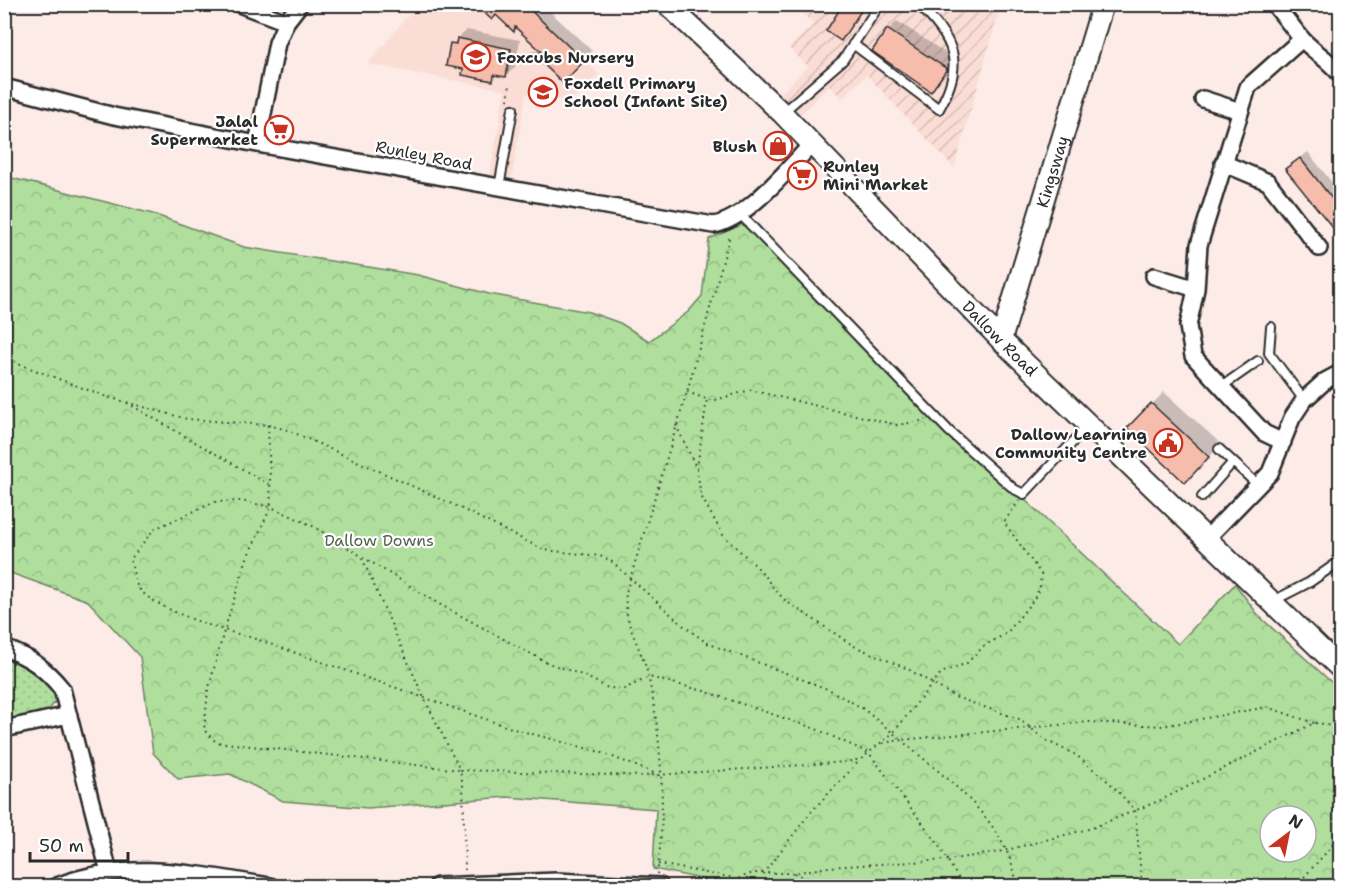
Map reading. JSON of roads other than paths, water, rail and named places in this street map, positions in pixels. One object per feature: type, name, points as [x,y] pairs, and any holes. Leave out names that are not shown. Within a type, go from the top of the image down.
[{"type":"street","points":[[239,4],[286,22]]},
{"type":"street","points":[[257,144],[277,43],[286,22],[300,4]]},
{"type":"street","name":"Dallow Road","points":[[667,4],[782,113],[1001,340],[1341,668]]},
{"type":"street","name":"Kingsway","points":[[1001,340],[1103,4]]},
{"type":"street","points":[[1274,4],[1313,51],[1325,56],[1341,74]]},
{"type":"street","points":[[1283,442],[1264,433],[1193,356],[1188,326],[1196,289],[1199,245],[1248,87],[1302,39]]},
{"type":"street","name":"Runley Road","points":[[4,87],[114,116],[257,144],[713,225],[726,224],[740,213]]},
{"type":"street","points":[[1203,99],[1240,111]]},
{"type":"street","points":[[740,213],[811,145]]},
{"type":"street","points":[[1223,163],[1268,182],[1319,248]]},
{"type":"street","points":[[1154,276],[1196,289]]},
{"type":"street","points":[[1207,538],[1270,473],[1292,418],[1304,400],[1325,381],[1341,373]]},
{"type":"street","points":[[4,648],[27,656],[47,670],[62,689],[109,872]]},
{"type":"street","points":[[4,729],[69,716]]},
{"type":"street","points":[[57,886],[109,872],[152,869],[194,880],[270,886]]},
{"type":"street","points":[[437,886],[556,881],[572,885],[588,881],[658,886]]},
{"type":"lane","points":[[782,113],[843,60],[878,7],[868,4]]},
{"type":"lane","points":[[854,44],[939,109],[953,86],[952,49],[942,28],[918,4]]},
{"type":"lane","points":[[499,187],[513,109]]},
{"type":"lane","points":[[740,213],[938,418],[1024,495],[1089,425]]},
{"type":"lane","points":[[1271,327],[1269,353],[1304,400]]},
{"type":"lane","points":[[1221,387],[1258,361]]},
{"type":"lane","points":[[1219,449],[1259,486]]},
{"type":"lane","points":[[1202,497],[1233,462]]},
{"type":"lane","points":[[1272,602],[1310,582],[1341,561]]},
{"type":"place","name":"Foxcubs Nursery","points":[[476,57]]},
{"type":"place","name":"Foxdell Primary School (Infant Site)","points":[[543,92]]},
{"type":"place","name":"Jalal Supermarket","points":[[279,130]]},
{"type":"place","name":"Blush","points":[[778,146]]},
{"type":"place","name":"Runley Mini Market","points":[[802,175]]},
{"type":"place","name":"Dallow Learning Community Centre","points":[[1168,443]]},
{"type":"park label","name":"Dallow Downs","points":[[379,540]]}]
